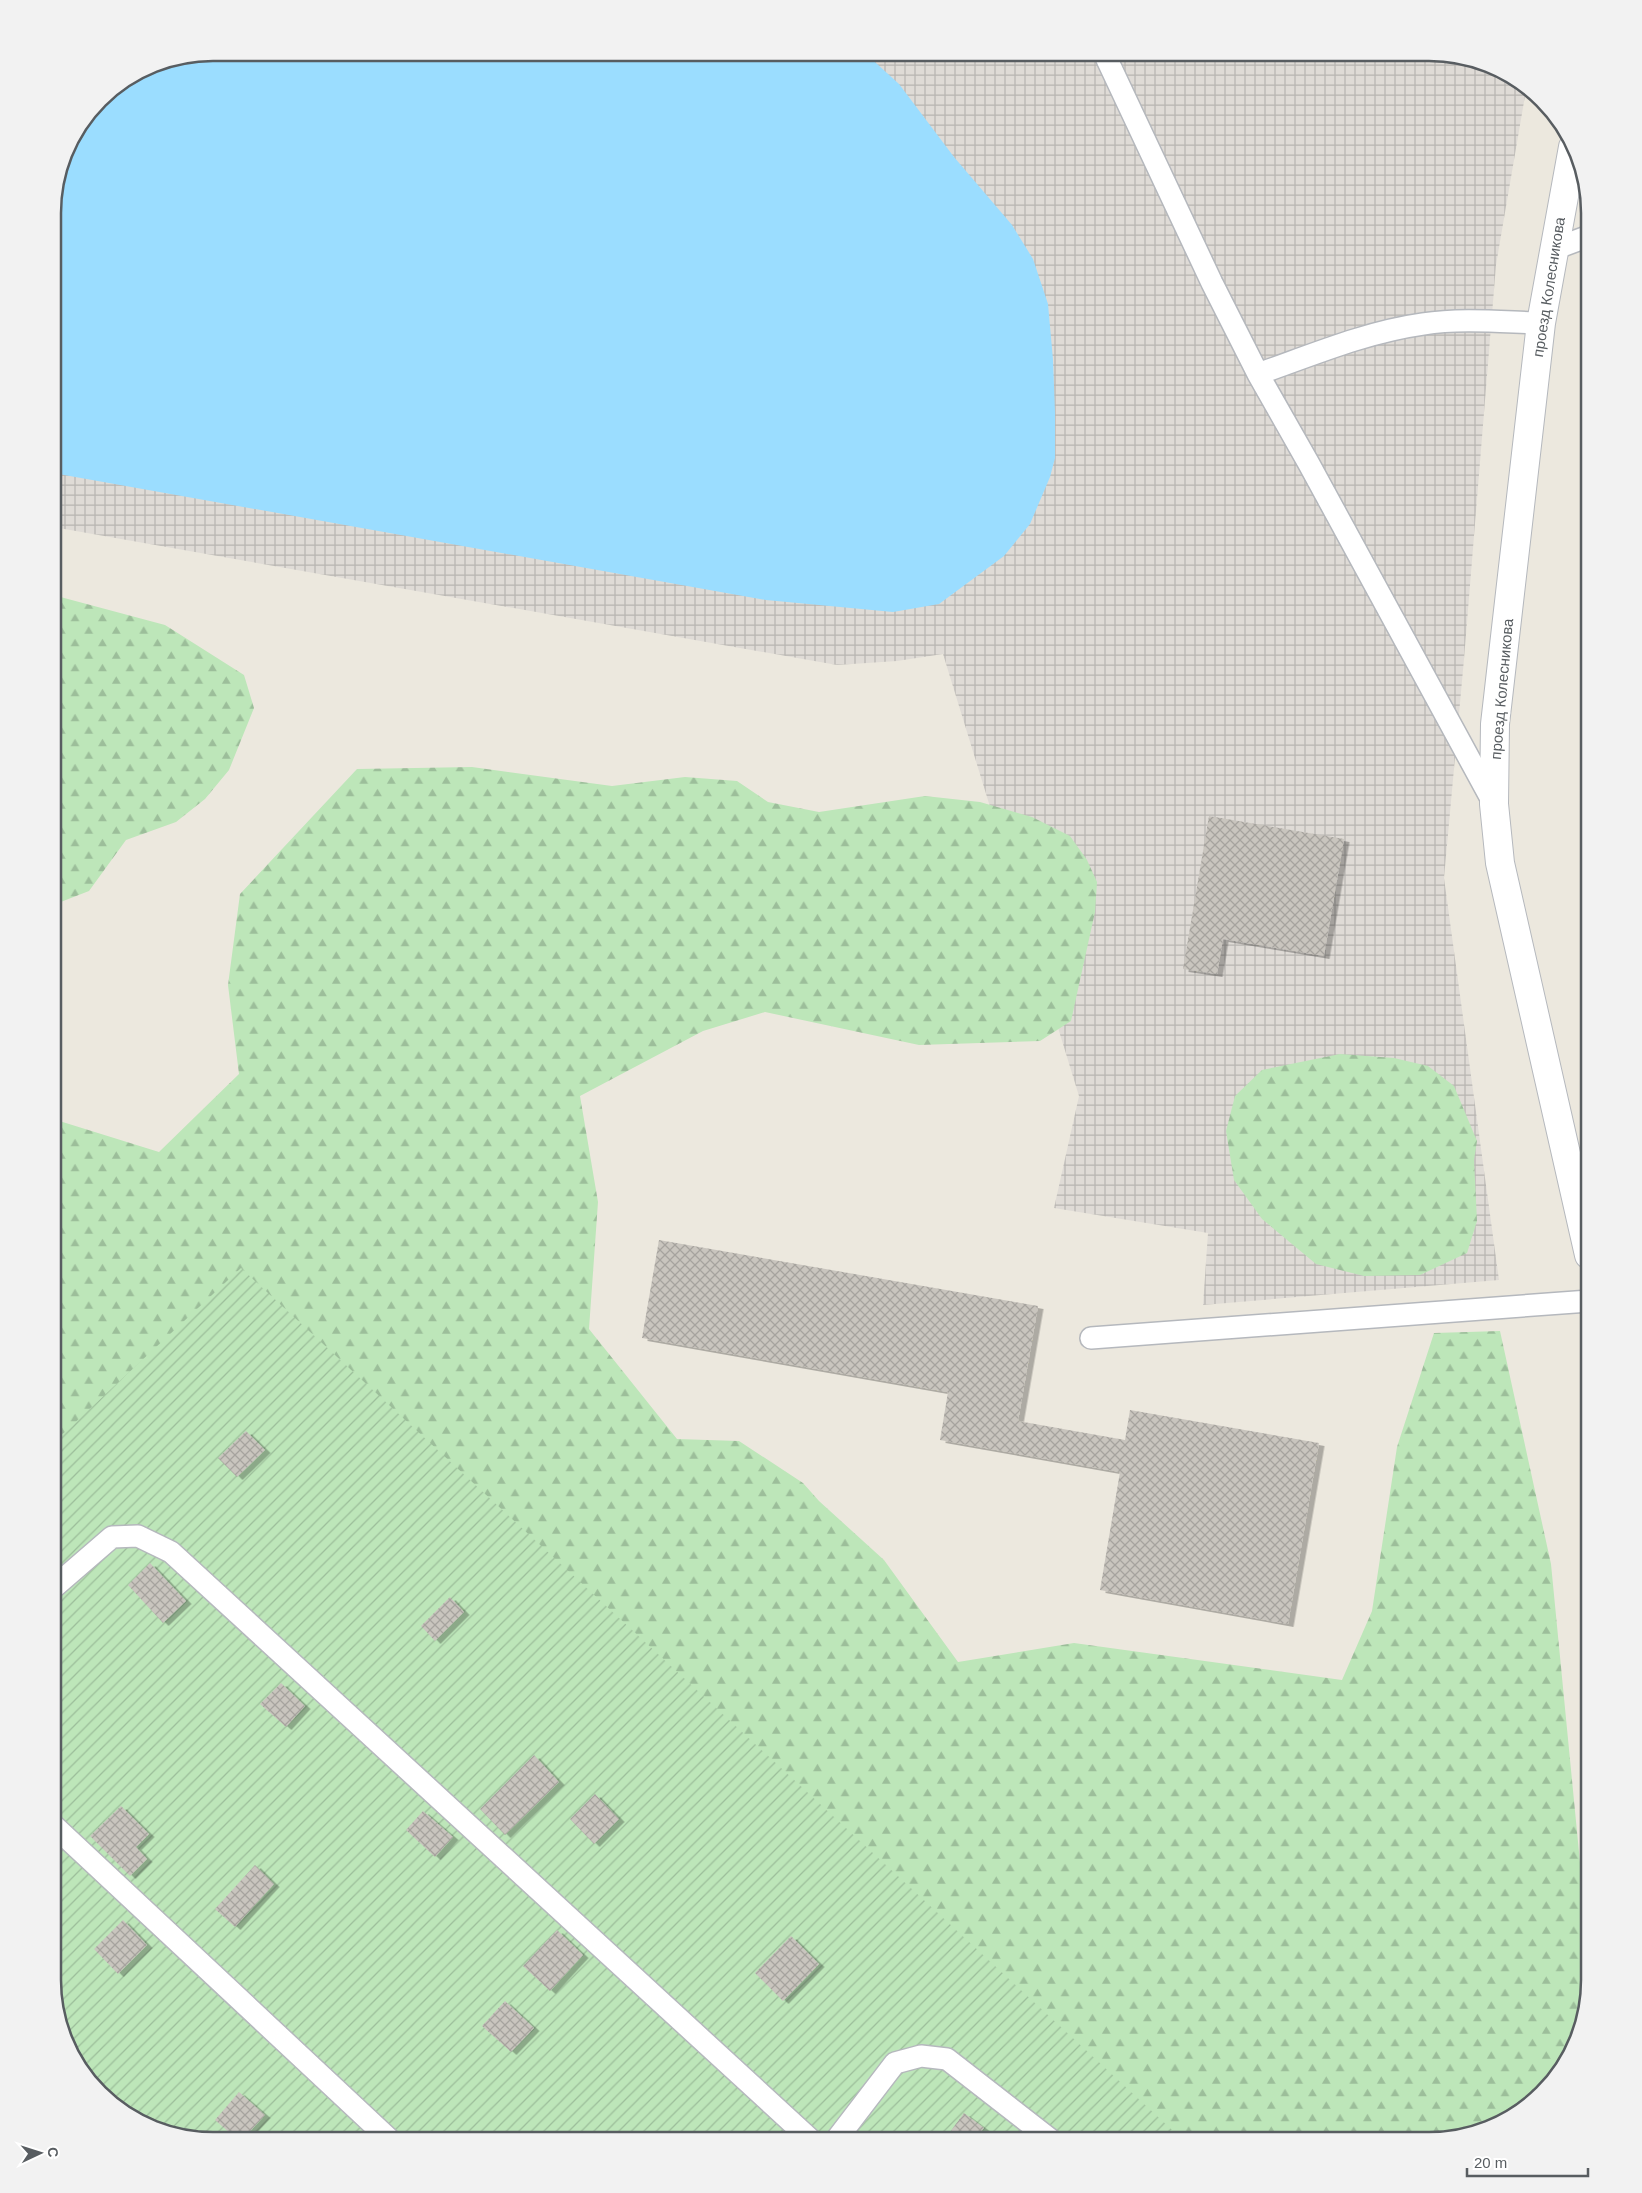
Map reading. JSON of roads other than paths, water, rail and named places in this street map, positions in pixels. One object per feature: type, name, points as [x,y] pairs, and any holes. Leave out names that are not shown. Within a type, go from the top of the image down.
[{"type":"street","name":"проезд Колесникова","points":[[1571,159],[1541,323],[1495,724],[1494,804],[1500,863],[1581,1216]]},
{"type":"lane","points":[[1108,62],[1212,283],[1258,374],[1310,464],[1494,804]]},
{"type":"lane","points":[[1554,249],[1581,239]]},
{"type":"lane","points":[[1258,374],[1372,335],[1423,324],[1477,321],[1541,323]]},
{"type":"lane","points":[[1091,1338],[1581,1302]]},
{"type":"lane","points":[[61,1581],[112,1537],[138,1536],[171,1552],[802,2132]]},
{"type":"lane","points":[[61,1832],[381,2132]]},
{"type":"lane","points":[[842,2132],[895,2064],[920,2056],[947,2059],[1041,2132]]},
{"type":"water","points":[[213,61],[874,62],[899,84],[954,157],[1012,225],[1033,259],[1048,304],[1053,360],[1055,458],[1050,477],[1030,524],[1004,556],[939,604],[893,612],[766,600],[62,475],[62,203],[66,174],[77,146],[87,129],[113,99],[137,82],[174,66]]}]
